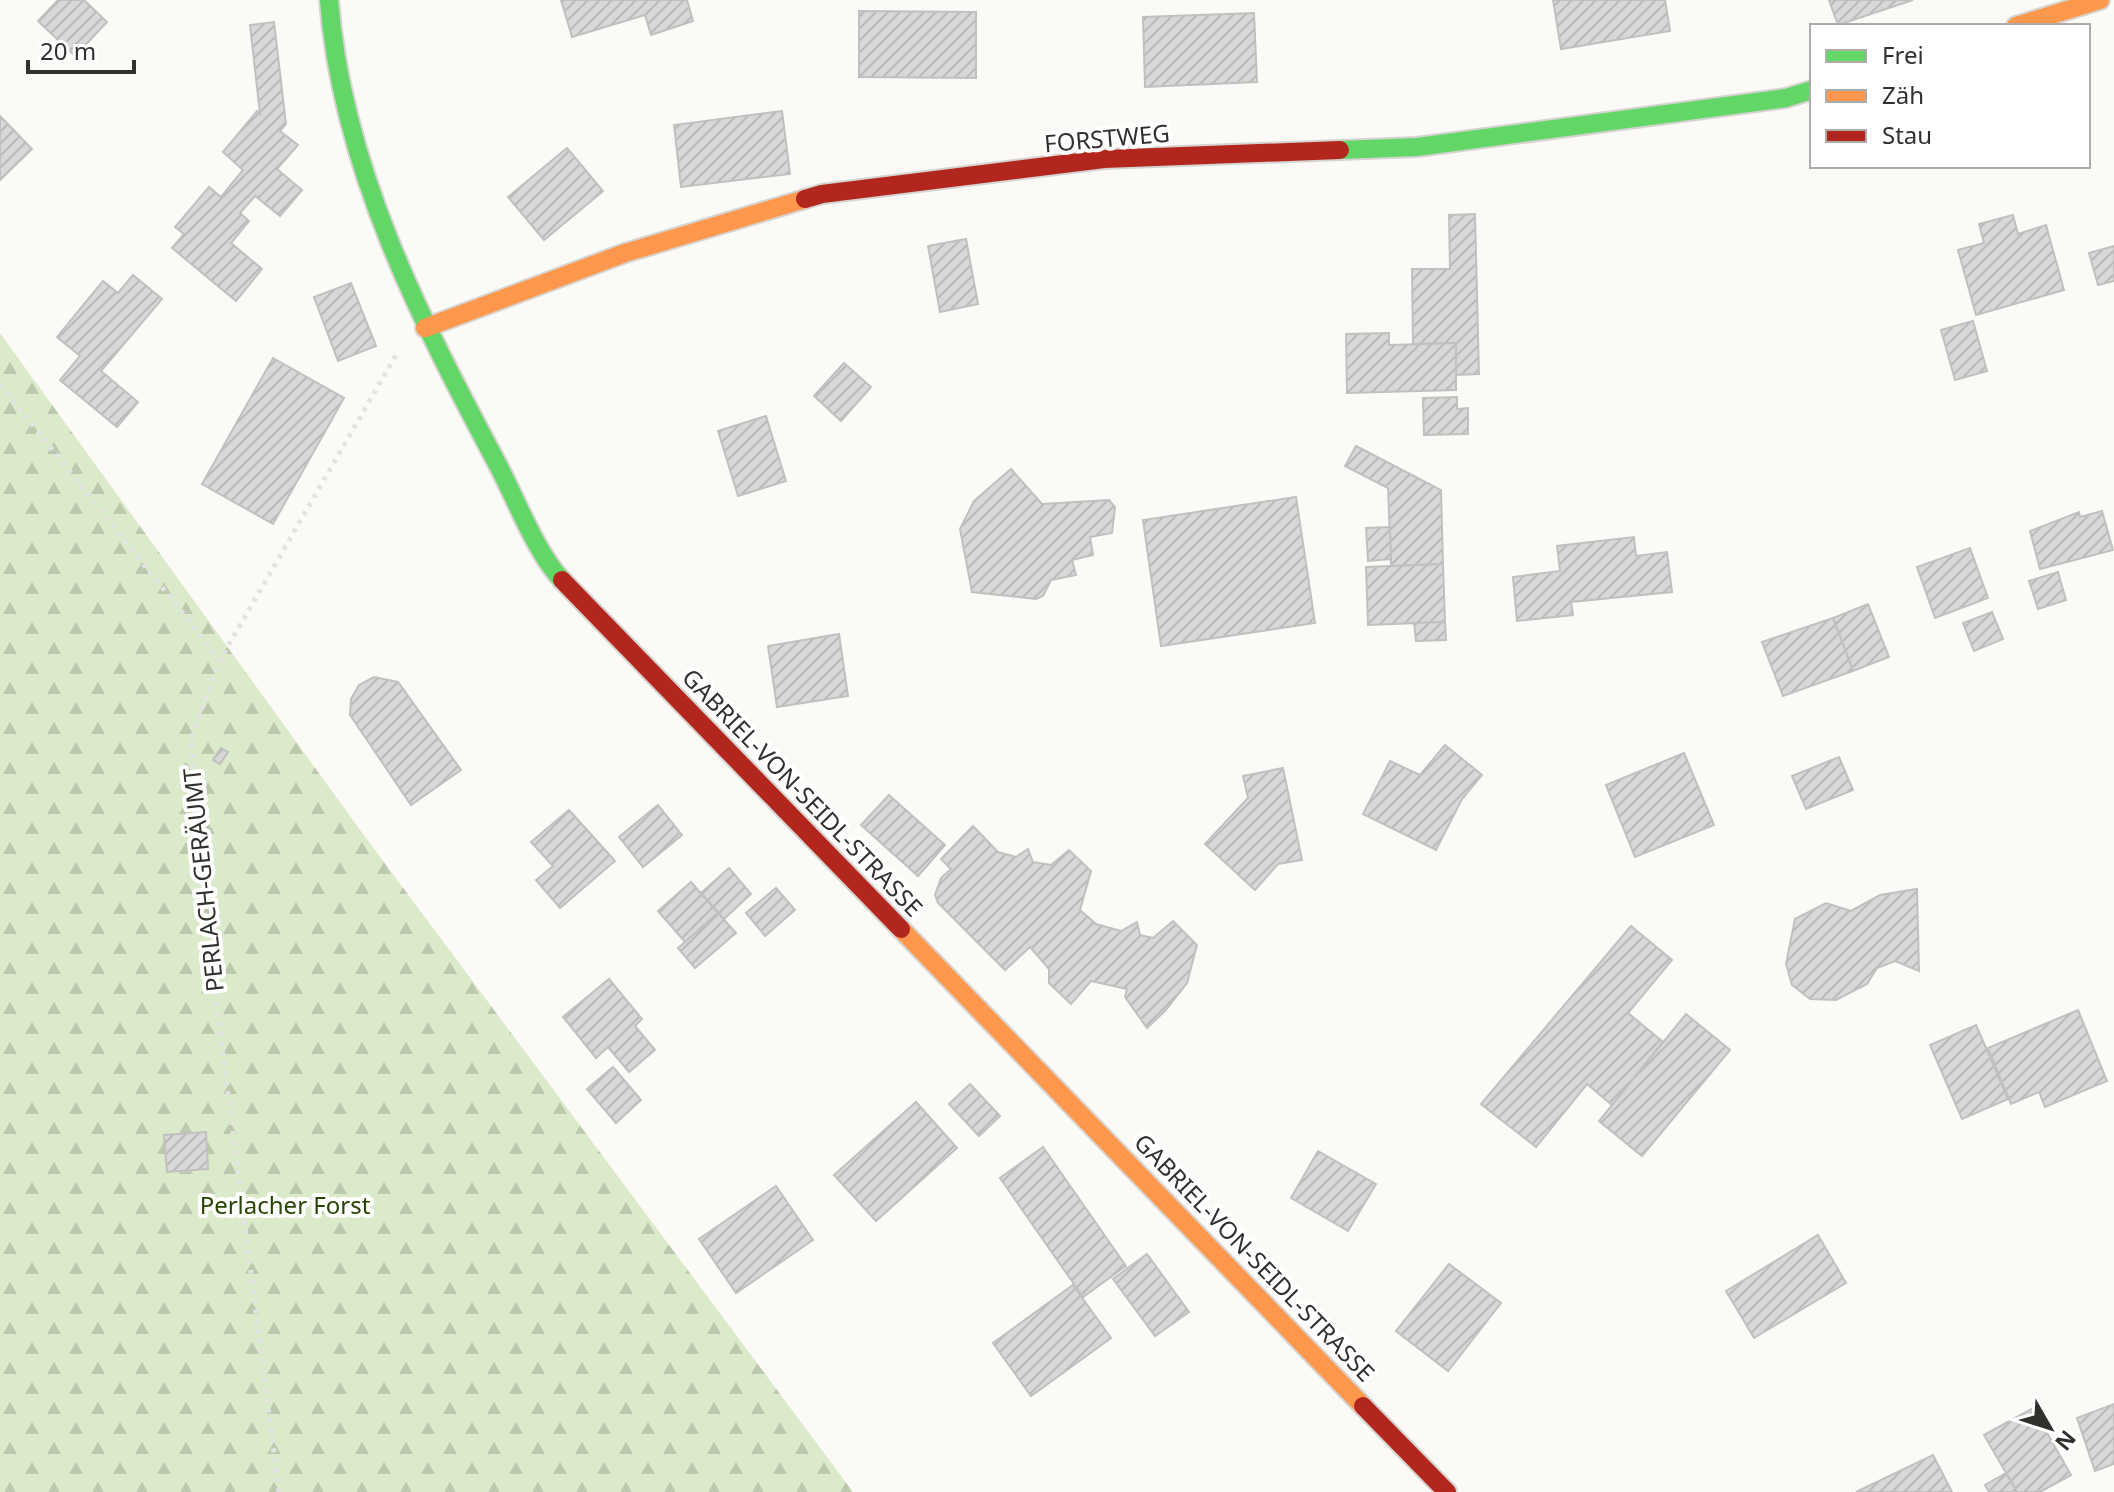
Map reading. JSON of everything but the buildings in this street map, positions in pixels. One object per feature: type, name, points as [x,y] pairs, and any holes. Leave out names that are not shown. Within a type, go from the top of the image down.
[{"type":"street","name":"GABRIEL-VON-SEIDL-STRASSE","points":[[329,0],[331,26],[361,169],[425,328],[555,573],[1447,1492]]},
{"type":"street","points":[[2022,24],[2100,0]]},
{"type":"street","name":"FORSTWEG","points":[[425,328],[625,253],[822,194],[1104,159],[1417,147],[1786,98],[1810,91]]},
{"type":"path","name":"PERLACH-GERÄUMT","points":[[279,1492],[204,906],[191,738],[220,660],[393,359],[425,328]]},
{"type":"path","points":[[0,384],[220,660]]},
{"type":"green space","name":"Perlacher Forst","points":[[0,333],[363,834],[853,1492],[0,1492]]},
{"type":"traffic: fast","points":[[329,0],[337,63],[350,124],[390,243],[442,357],[528,527],[562,580]]},
{"type":"traffic: fast","points":[[1340,150],[1417,147],[1786,98],[1810,91]]},
{"type":"traffic: slow","points":[[2022,24],[2100,0]]},
{"type":"traffic: slow","points":[[425,328],[625,253],[805,199]]},
{"type":"traffic: slow","points":[[901,929],[1363,1406]]},
{"type":"traffic: jam","points":[[805,199],[822,194],[1104,159],[1340,150]]},
{"type":"traffic: jam","points":[[562,580],[901,929]]},
{"type":"traffic: jam","points":[[1363,1406],[1447,1492]]}]
